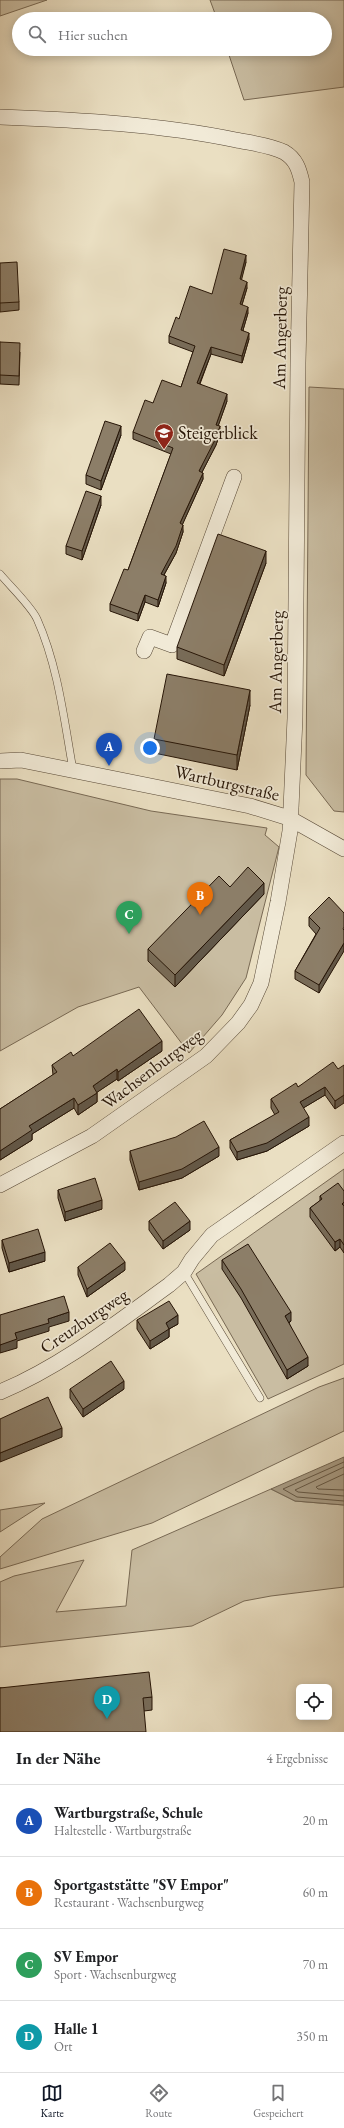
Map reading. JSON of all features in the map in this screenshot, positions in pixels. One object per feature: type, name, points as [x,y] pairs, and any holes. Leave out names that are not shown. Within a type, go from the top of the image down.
[{"type":"street","name":"Am Angerberg","points":[[0,117],[50,119],[194,132],[284,152],[298,164],[302,182],[298,362],[295,718],[289,818]]},
{"type":"street","points":[[144,651],[150,637],[172,645],[234,477]]},
{"type":"street","name":"Wartburgstraße","points":[[0,761],[21,760],[250,806],[289,818],[344,849]]},
{"type":"street","name":"Wachsenburgweg","points":[[0,1185],[106,1127],[206,1056],[238,1023],[251,1006],[261,983],[280,894],[290,831],[289,818]]},
{"type":"street","name":"Creuzburgweg","points":[[0,1392],[25,1382],[70,1355],[169,1285],[184,1272],[192,1259],[212,1236],[344,1144]]},
{"type":"lane","points":[[0,574],[36,618],[54,669],[63,708],[72,770]]},
{"type":"lane","points":[[184,1272],[260,1398]]},
{"type":"shaded area","points":[[0,0],[47,0],[0,16]]},
{"type":"shaded area","points":[[210,0],[344,0],[344,87],[244,100],[229,56],[332,56],[332,12],[214,12]]},
{"type":"shaded area","points":[[309,387],[344,389],[344,812],[334,811],[306,775]]},
{"type":"shaded area","points":[[0,779],[17,779],[151,811],[267,828],[265,835],[279,847],[246,978],[222,1015],[189,1053],[139,987],[78,1007],[0,1051]]},
{"type":"shaded area","points":[[344,1169],[344,1364],[268,1399],[196,1274]]},
{"type":"shaded area","points":[[344,1378],[344,1431],[152,1523],[0,1569],[0,1557],[42,1519],[319,1387]]},
{"type":"shaded area","points":[[271,1489],[295,1501],[344,1505],[344,1587],[271,1596],[244,1601],[192,1626],[0,1647],[0,1582],[14,1576],[84,1560],[56,1612],[126,1606],[132,1550]]},
{"type":"shaded area","points":[[45,1503],[0,1532],[0,1510]]},
{"type":"water","points":[[344,1457],[344,1505],[295,1501],[271,1489]]},
{"type":"building","points":[[224,249],[246,255],[240,279],[247,282],[240,304],[248,307],[241,330],[249,333],[242,356],[211,347],[197,383],[227,394],[216,425],[220,426],[216,438],[199,471],[203,473],[180,523],[183,525],[176,546],[161,574],[166,576],[158,600],[145,595],[138,614],[110,604],[124,569],[128,570],[173,448],[133,432],[145,400],[153,403],[162,380],[181,387],[195,346],[169,336],[176,317],[179,319],[190,286],[212,294]]},
{"type":"building","points":[[17,262],[19,302],[0,303],[0,263]]},
{"type":"building","points":[[0,342],[20,343],[19,376],[0,375]]},
{"type":"building","points":[[105,421],[121,426],[101,481],[86,475]]},
{"type":"building","points":[[86,491],[101,496],[82,551],[66,546]]},
{"type":"building","points":[[218,534],[266,551],[224,665],[177,647]]},
{"type":"building","points":[[167,674],[250,690],[237,755],[154,739]]},
{"type":"building","points":[[248,867],[264,883],[175,975],[148,949],[219,876],[230,887]]},
{"type":"building","points":[[329,897],[344,913],[344,943],[319,985],[295,971],[320,928],[309,917]]},
{"type":"building","points":[[139,1009],[162,1041],[118,1072],[117,1069],[93,1086],[97,1093],[78,1105],[74,1098],[29,1126],[32,1130],[0,1151],[0,1109],[57,1072],[52,1065],[71,1052],[73,1056]]},
{"type":"building","points":[[333,1062],[338,1069],[344,1065],[344,1095],[335,1101],[325,1087],[300,1102],[309,1117],[267,1143],[237,1152],[230,1140],[279,1112],[271,1099],[296,1083],[298,1087]]},
{"type":"building","points":[[204,1121],[219,1147],[182,1169],[139,1182],[130,1151],[176,1137]]},
{"type":"building","points":[[95,1178],[102,1200],[65,1212],[58,1190]]},
{"type":"building","points":[[338,1183],[344,1191],[344,1202],[342,1204],[344,1206],[344,1245],[340,1239],[335,1242],[310,1208],[322,1199],[320,1196]]},
{"type":"building","points":[[175,1202],[190,1221],[163,1241],[149,1221]]},
{"type":"building","points":[[38,1229],[45,1252],[9,1263],[2,1240]]},
{"type":"building","points":[[110,1243],[125,1262],[87,1289],[78,1267]]},
{"type":"building","points":[[248,1244],[291,1312],[285,1316],[308,1357],[287,1370],[241,1289],[222,1260]]},
{"type":"building","points":[[64,1296],[69,1312],[48,1319],[49,1323],[15,1333],[17,1339],[0,1345],[0,1315]]},
{"type":"building","points":[[169,1301],[178,1315],[166,1323],[169,1329],[150,1341],[137,1320]]},
{"type":"building","points":[[111,1361],[124,1381],[83,1409],[70,1389]]},
{"type":"building","points":[[48,1397],[62,1428],[0,1453],[0,1419]]},
{"type":"building","points":[[149,1672],[152,1697],[143,1698],[146,1732],[0,1732],[0,1688]]},
{"type":"place","name":"Steigerblick","points":[[164,450]]},
{"type":"place","name":"Wartburgstraße, Schule","points":[[109,766]]},
{"type":"place","name":"Sportgaststätte \"SV Empor\"","points":[[200,915]]},
{"type":"place","name":"SV Empor","points":[[129,934]]},
{"type":"place","name":"Halle 1","points":[[107,1719]]}]
